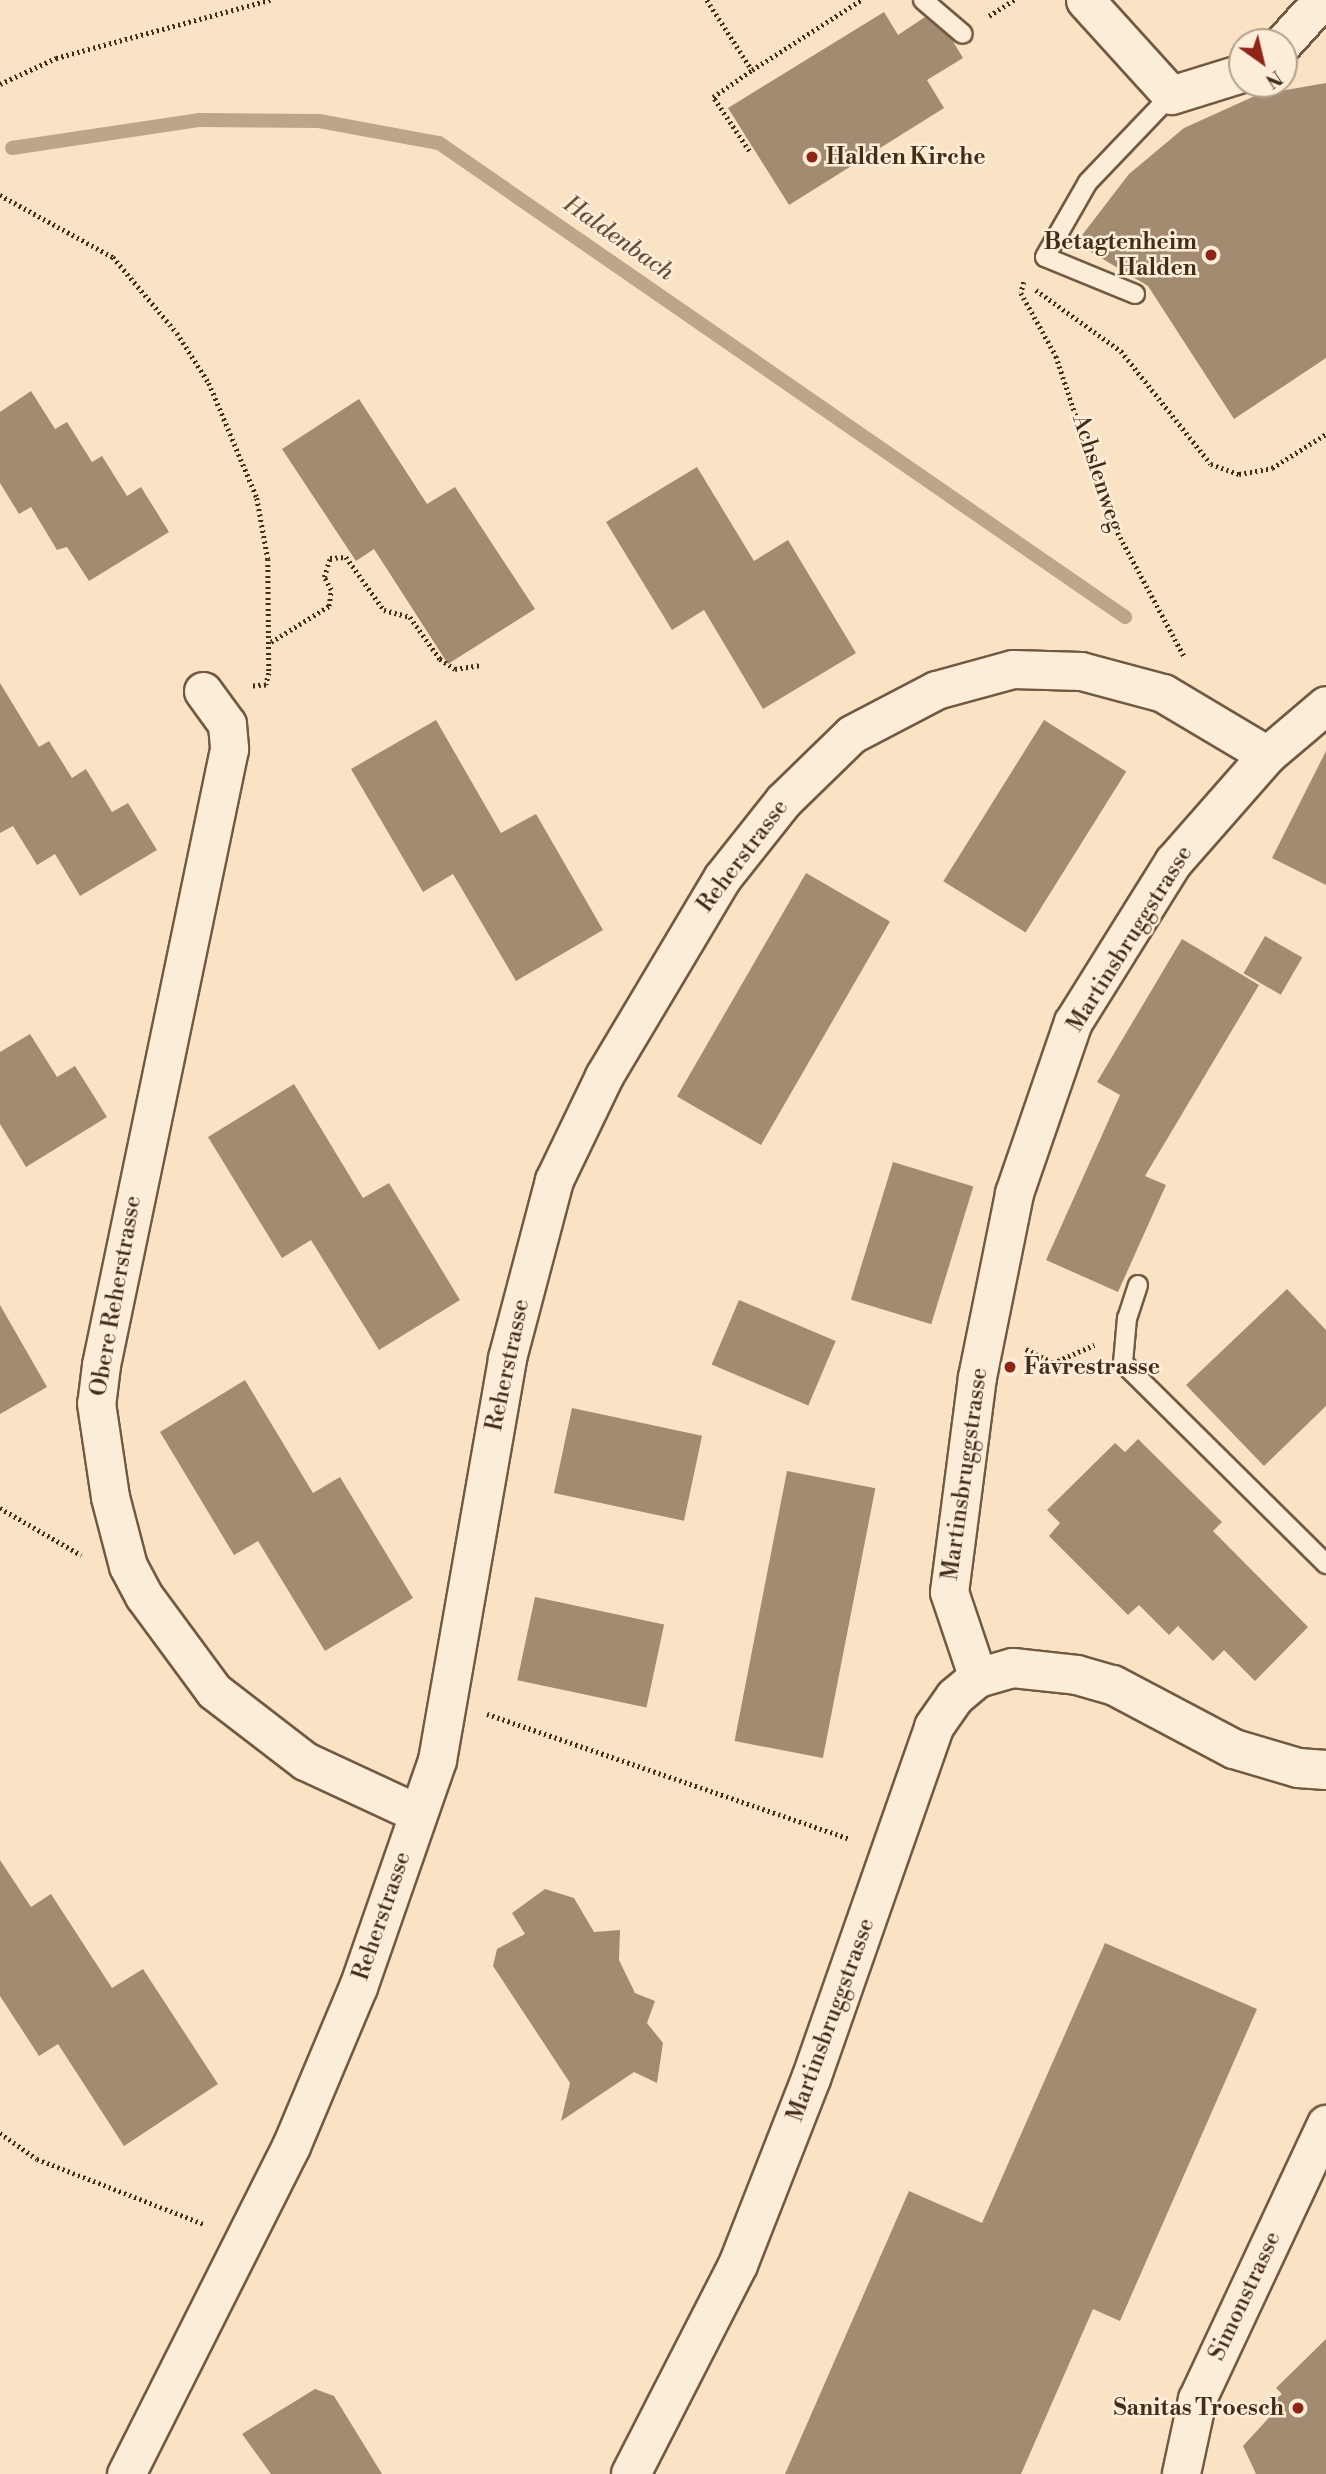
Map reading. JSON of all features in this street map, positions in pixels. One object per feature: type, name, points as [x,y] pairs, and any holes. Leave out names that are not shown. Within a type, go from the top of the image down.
[{"type":"street","points":[[1085,0],[1171,94],[1228,77]]},
{"type":"street","points":[[1297,28],[1322,0]]},
{"type":"street","name":"Reherstrasse","points":[[127,2474],[239,2241],[291,2147],[353,2000],[418,1813],[450,1705],[507,1358],[554,1180],[643,1007],[752,838],[852,734],[936,690],[1013,669],[1081,671],[1163,693],[1267,755]]},
{"type":"street","name":"Obere Reherstrasse","points":[[204,691],[227,724],[229,749],[114,1288],[96,1403],[110,1497],[128,1566],[178,1649],[214,1691],[305,1761],[418,1813]]},
{"type":"street","name":"Martinsbruggstrasse","points":[[631,2474],[738,2264],[811,2079],[934,1727],[955,1697],[978,1678],[949,1592],[983,1346],[1014,1193],[1073,1022],[1173,862],[1267,755],[1326,705]]},
{"type":"street","points":[[978,1678],[1031,1667],[1101,1682],[1234,1749],[1298,1768],[1326,1770]]},
{"type":"street","name":"Simonstrasse","points":[[1182,2474],[1197,2399],[1326,2124]]},
{"type":"lane","points":[[923,0],[963,34]]},
{"type":"lane","points":[[1135,294],[1045,257],[1088,182],[1171,94]]},
{"type":"lane","points":[[1138,1285],[1127,1318],[1123,1363],[1326,1564]]},
{"type":"path","points":[[0,84],[56,58],[270,0]]},
{"type":"path","points":[[707,0],[752,69]]},
{"type":"path","points":[[749,151],[713,97],[861,0]]},
{"type":"path","points":[[986,18],[1014,0]]},
{"type":"path","points":[[0,195],[113,257],[177,333],[209,383],[257,498],[268,559],[270,642],[266,685],[204,691]]},
{"type":"path","points":[[1025,281],[1121,351],[1211,464],[1239,474],[1272,468],[1326,434]]},
{"type":"path","name":"Achslenweg","points":[[1021,293],[1056,356],[1128,558],[1181,650]]},
{"type":"path","points":[[270,642],[329,606],[331,590],[324,577],[330,558],[346,558],[384,610],[410,617],[440,659],[455,669],[481,665]]},
{"type":"path","points":[[983,1346],[1016,1343],[1053,1363],[1097,1344],[1127,1318]]},
{"type":"path","points":[[0,1508],[103,1570],[128,1566]]},
{"type":"path","points":[[481,1712],[850,1839]]},
{"type":"path","points":[[0,2133],[37,2159],[239,2241]]},
{"type":"building","name":"Halden Kirche","points":[[884,12],[898,35],[925,17],[951,38],[963,58],[927,80],[944,108],[789,205],[728,108]]},
{"type":"building","name":"Betagtenheim Halden","points":[[1326,83],[1326,358],[1234,419],[1148,286],[1076,243],[1129,174],[1184,128],[1250,98],[1298,98],[1298,88]]},
{"type":"building","points":[[31,391],[55,429],[67,422],[92,462],[102,456],[127,496],[141,487],[169,532],[89,581],[67,547],[57,550],[31,507],[19,514],[0,483],[0,412]]},
{"type":"building","points":[[359,399],[427,504],[455,487],[535,609],[448,664],[374,549],[356,561],[282,449]]},
{"type":"building","points":[[697,467],[754,561],[788,540],[856,653],[763,709],[704,610],[672,630],[606,522]]},
{"type":"building","points":[[0,683],[39,747],[49,741],[72,778],[86,769],[112,812],[128,803],[157,850],[80,896],[55,854],[37,865],[13,826],[0,833]]},
{"type":"building","points":[[436,720],[501,833],[536,814],[603,930],[516,981],[453,874],[423,892],[351,769]]},
{"type":"building","points":[[1044,720],[1126,771],[1026,933],[943,881]]},
{"type":"building","points":[[1326,751],[1326,885],[1272,858]]},
{"type":"building","points":[[806,873],[890,922],[761,1145],[677,1096]]},
{"type":"building","points":[[1265,936],[1302,958],[1281,995],[1244,973]]},
{"type":"building","points":[[1182,939],[1259,985],[1145,1176],[1166,1185],[1118,1292],[1046,1260],[1120,1095],[1097,1082]]},
{"type":"building","points":[[30,1034],[57,1077],[75,1066],[107,1117],[26,1167],[0,1124],[0,1052]]},
{"type":"building","points":[[294,1084],[363,1198],[389,1183],[460,1300],[379,1350],[311,1240],[282,1258],[208,1137]]},
{"type":"building","points":[[893,1162],[973,1187],[931,1324],[851,1300]]},
{"type":"building","points":[[1287,1289],[1326,1330],[1326,1406],[1264,1466],[1186,1385]]},
{"type":"building","points":[[739,1300],[836,1341],[808,1405],[712,1364]]},
{"type":"building","points":[[0,1305],[47,1387],[0,1414]]},
{"type":"building","points":[[245,1380],[313,1493],[340,1477],[413,1598],[325,1651],[258,1541],[234,1555],[160,1432]]},
{"type":"building","points":[[572,1408],[702,1436],[684,1521],[554,1493]]},
{"type":"building","points":[[1138,1439],[1222,1522],[1213,1531],[1308,1627],[1255,1681],[1224,1650],[1213,1661],[1178,1626],[1169,1635],[1139,1605],[1128,1615],[1049,1536],[1060,1523],[1047,1510],[1115,1443],[1125,1452]]},
{"type":"building","points":[[787,1471],[875,1488],[823,1758],[735,1741]]},
{"type":"building","points":[[535,1597],[664,1624],[646,1708],[517,1680]]},
{"type":"building","points":[[0,1860],[31,1907],[51,1894],[112,1988],[143,1969],[218,2084],[124,2146],[58,2044],[39,2056],[0,1996]]},
{"type":"building","points":[[545,1889],[574,1898],[594,1932],[620,1930],[619,1960],[635,1993],[655,2001],[647,2023],[663,2043],[657,2083],[634,2072],[561,2121],[570,2083],[493,1966],[497,1949],[525,1934],[512,1913]]},
{"type":"building","points":[[1105,1943],[1257,2009],[1120,2321],[1093,2309],[1021,2474],[785,2474],[909,2191],[982,2223]]},
{"type":"building","name":"Sanitas Troesch","points":[[1326,2339],[1326,2474],[1256,2474],[1243,2446],[1274,2412],[1268,2405],[1282,2394],[1276,2388]]},
{"type":"building","points":[[315,2389],[334,2396],[382,2474],[271,2474],[242,2434]]},
{"type":"waterway","name":"Haldenbach","points":[[12,148],[200,120],[319,121],[439,143],[1125,617]]},
{"type":"place","name":"Halden Kirche","points":[[812,157]]},
{"type":"place","name":"Betagtenheim Halden","points":[[1211,255]]},
{"type":"place","name":"Favrestrasse","points":[[1010,1367]]},
{"type":"place","name":"Sanitas Troesch","points":[[1298,2408]]}]
